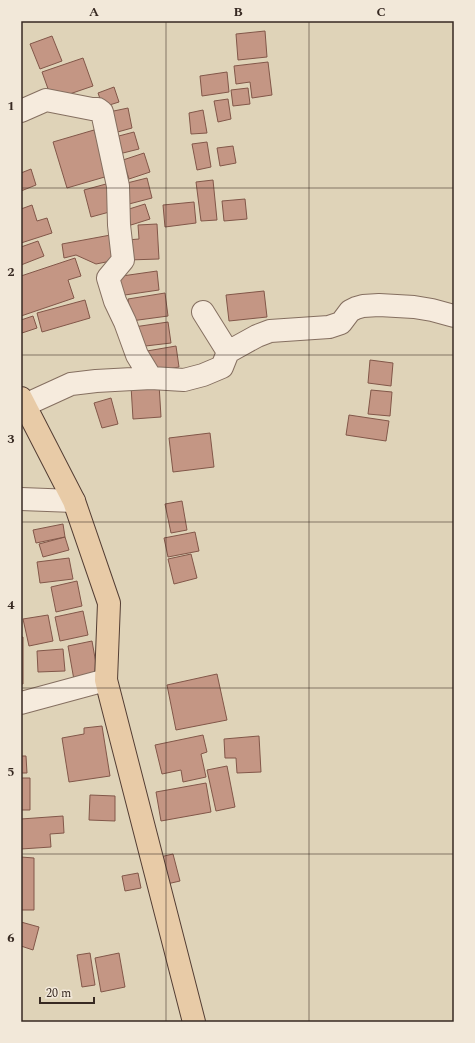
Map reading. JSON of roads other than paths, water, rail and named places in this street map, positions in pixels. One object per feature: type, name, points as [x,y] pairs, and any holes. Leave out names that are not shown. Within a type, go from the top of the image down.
[{"type":"main road","points":[[23,401],[74,501],[109,603],[106,680],[194,1022]]},
{"type":"street","points":[[21,111],[46,100],[92,109],[98,108],[102,112],[118,186],[123,260],[108,278],[137,355],[151,378]]},
{"type":"street","points":[[23,401],[71,384],[151,378],[184,380],[203,376],[222,367],[228,352],[270,330],[329,327],[341,323],[350,311],[363,306],[379,305],[414,307],[454,316]]},
{"type":"street","points":[[203,312],[228,352]]},
{"type":"street","points":[[21,499],[74,501]]},
{"type":"street","points":[[21,703],[106,680]]}]
